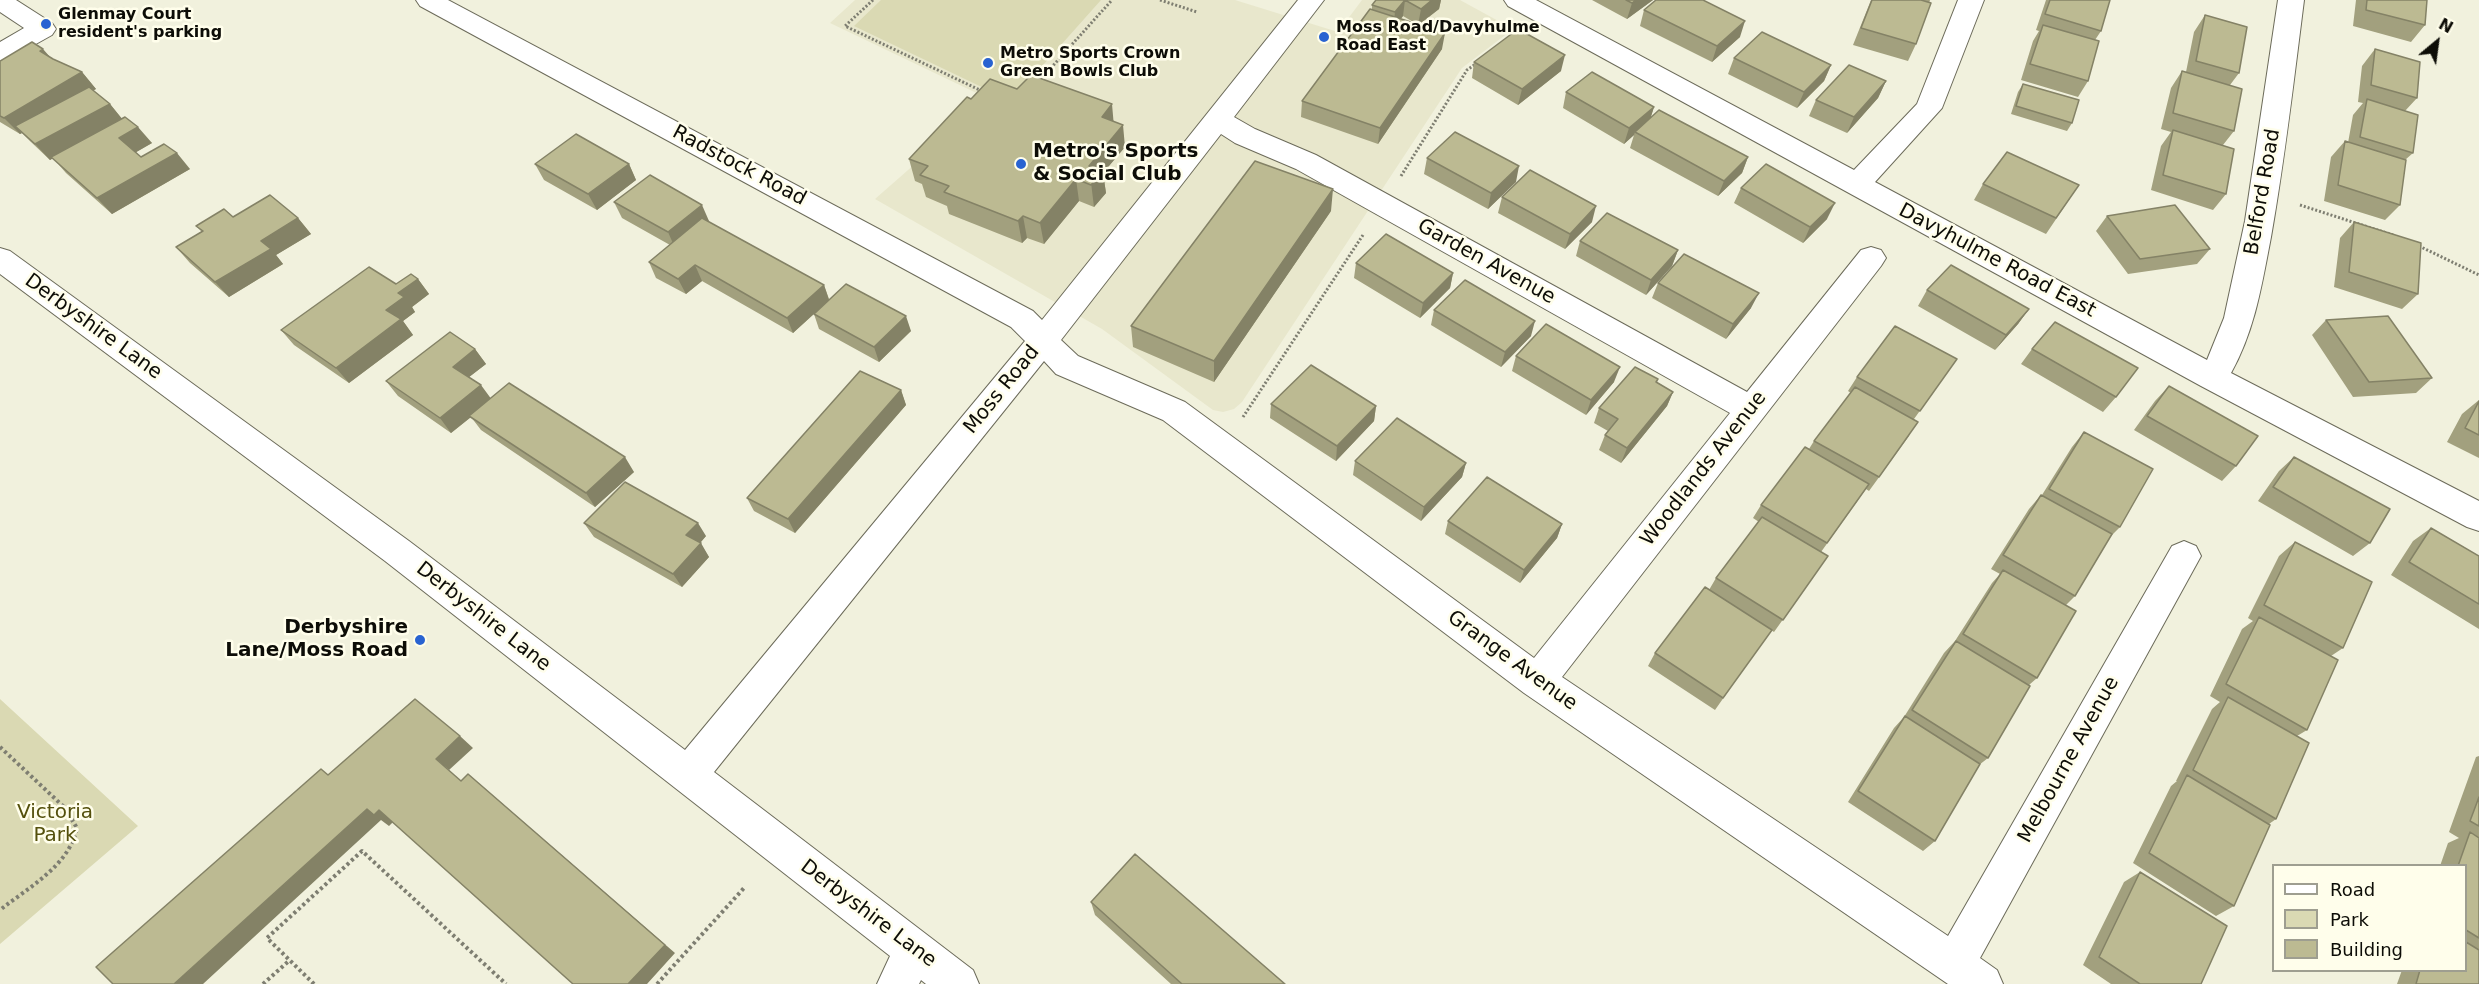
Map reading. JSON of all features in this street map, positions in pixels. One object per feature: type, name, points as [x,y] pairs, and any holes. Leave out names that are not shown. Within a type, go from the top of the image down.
[{"type":"street","name":"Radstock Road","points":[[429,0],[1022,319],[1042,342]]},
{"type":"street","name":"Moss Road","points":[[687,776],[1042,342],[1311,0]]},
{"type":"street","name":"Davyhulme Road East","points":[[1516,0],[2212,377],[2479,517]]},
{"type":"street","points":[[1856,185],[1929,108],[1971,0]]},
{"type":"street","name":"Belford Road","points":[[2212,377],[2227,357],[2236,333],[2265,194],[2291,0]]},
{"type":"street","points":[[0,1],[43,29],[0,53]]},
{"type":"street","name":"Garden Avenue","points":[[1218,120],[1245,136],[1306,162],[1751,409]]},
{"type":"street","name":"Woodlands Avenue","points":[[1536,681],[1871,258]]},
{"type":"street","name":"Derbyshire Lane","points":[[0,259],[397,551],[959,984]]},
{"type":"street","name":"Grange Avenue","points":[[1042,342],[1066,365],[1174,411],[1536,681],[1969,974]]},
{"type":"street","name":"Melbourne Avenue","points":[[1969,974],[2184,556]]},
{"type":"street","points":[[897,984],[915,949]]},
{"type":"path","points":[[873,0],[845,26],[987,94]]},
{"type":"path","points":[[1040,81],[1112,0]]},
{"type":"path","points":[[1160,0],[1197,12]]},
{"type":"path","points":[[2265,194],[2397,236]]},
{"type":"path","points":[[2417,245],[2479,275]]},
{"type":"path","points":[[0,747],[64,807],[76,828],[74,843],[64,859],[0,910]]},
{"type":"path","points":[[314,984],[267,938],[362,850],[506,984]]},
{"type":"path","points":[[657,984],[744,888]]},
{"type":"path","points":[[263,984],[290,960]]},
{"type":"shaded area","points":[[855,0],[1235,0],[1338,32],[1362,0],[1460,0],[1513,29],[1462,68],[1242,402],[1234,409],[1223,412],[1213,410],[1102,329],[875,199],[989,99],[830,23]]},
{"type":"green space","name":"Metro Sports Crown Green Bowls Club","points":[[881,0],[1101,0],[1011,101],[854,26]]},
{"type":"green space","name":"Victoria Park","points":[[0,699],[138,826],[0,944]]},
{"type":"building","points":[[1376,0],[1405,0],[1395,12],[1372,5]]},
{"type":"building","points":[[1405,0],[1432,0],[1421,9]]},
{"type":"building","points":[[1656,0],[1703,0],[1745,21],[1717,46],[1644,10]]},
{"type":"building","points":[[1872,0],[1921,0],[1931,3],[1916,44],[1861,28]]},
{"type":"building","points":[[2050,0],[2110,0],[2101,31],[2045,14]]},
{"type":"building","points":[[2367,0],[2427,0],[2425,25],[2366,10]]},
{"type":"building","points":[[1370,9],[1445,33],[1380,128],[1302,101]]},
{"type":"building","points":[[2205,15],[2247,27],[2239,73],[2196,61]]},
{"type":"building","points":[[2043,25],[2099,41],[2088,81],[2030,64]]},
{"type":"building","points":[[1518,29],[1565,55],[1522,89],[1474,62]]},
{"type":"building","points":[[1762,32],[1831,65],[1804,92],[1734,58]]},
{"type":"building","points":[[32,42],[43,49],[40,51],[53,59],[82,72],[4,118],[0,116],[0,61]]},
{"type":"building","points":[[2375,49],[2420,62],[2417,98],[2371,85]]},
{"type":"building","points":[[1849,65],[1886,81],[1854,117],[1816,100]]},
{"type":"building","points":[[2182,71],[2242,89],[2234,131],[2173,113]]},
{"type":"building","points":[[1592,72],[1654,107],[1629,128],[1566,92]]},
{"type":"building","name":"Metro's Sports & Social Club","points":[[1031,75],[1112,104],[1102,117],[1123,125],[1089,166],[1103,171],[1091,185],[1076,179],[1040,223],[1023,216],[1018,221],[944,192],[949,186],[920,175],[928,166],[909,159],[967,97],[971,99],[990,79],[1017,89]]},
{"type":"building","points":[[2023,84],[2079,100],[2072,123],[2016,106]]},
{"type":"building","points":[[89,87],[110,104],[35,144],[15,126]]},
{"type":"building","points":[[2367,99],[2418,115],[2413,153],[2360,137]]},
{"type":"building","points":[[1659,110],[1748,157],[1724,181],[1635,132]]},
{"type":"building","points":[[125,117],[138,127],[119,138],[141,157],[164,144],[177,153],[97,198],[51,157]]},
{"type":"building","points":[[2173,130],[2234,149],[2226,194],[2163,175]]},
{"type":"building","points":[[1455,132],[1519,166],[1491,193],[1427,158]]},
{"type":"building","points":[[576,134],[629,164],[588,194],[535,164]]},
{"type":"building","points":[[2345,141],[2406,160],[2400,205],[2338,185]]},
{"type":"building","points":[[2007,152],[2079,185],[2056,218],[1983,184]]},
{"type":"building","points":[[1255,161],[1333,189],[1214,361],[1131,326]]},
{"type":"building","points":[[1766,164],[1835,203],[1810,227],[1741,188]]},
{"type":"building","points":[[1530,170],[1596,206],[1570,234],[1502,197]]},
{"type":"building","points":[[650,175],[702,205],[668,232],[614,202]]},
{"type":"building","points":[[270,195],[298,218],[261,241],[271,249],[215,282],[176,247],[203,231],[196,226],[224,209],[233,217]]},
{"type":"building","points":[[2175,205],[2210,249],[2140,259],[2107,216]]},
{"type":"building","points":[[1607,213],[1678,250],[1651,280],[1580,241]]},
{"type":"building","points":[[702,218],[824,285],[787,318],[695,265],[678,279],[649,262]]},
{"type":"building","points":[[2354,222],[2421,243],[2418,294],[2349,272]]},
{"type":"building","points":[[1386,234],[1453,273],[1423,303],[1356,263]]},
{"type":"building","points":[[1684,254],[1759,293],[1733,324],[1658,283]]},
{"type":"building","points":[[1951,265],[2029,309],[2006,335],[1927,290]]},
{"type":"building","points":[[369,267],[396,284],[411,274],[418,279],[398,293],[404,297],[386,310],[401,319],[336,368],[281,330]]},
{"type":"building","points":[[1465,280],[1535,321],[1505,352],[1434,310]]},
{"type":"building","points":[[846,284],[906,316],[874,347],[814,314]]},
{"type":"building","points":[[2388,316],[2432,378],[2369,382],[2326,320]]},
{"type":"building","points":[[2055,322],[2138,368],[2116,397],[2032,349]]},
{"type":"building","points":[[1546,324],[1620,367],[1591,400],[1516,356]]},
{"type":"building","points":[[1895,326],[1957,359],[1920,411],[1857,377]]},
{"type":"building","points":[[450,332],[475,349],[453,367],[481,385],[440,418],[386,381]]},
{"type":"building","points":[[1311,365],[1376,406],[1337,446],[1271,404]]},
{"type":"building","points":[[1635,367],[1658,379],[1656,382],[1673,392],[1627,448],[1605,435],[1618,419],[1599,408]]},
{"type":"building","points":[[860,371],[901,390],[788,519],[747,498]]},
{"type":"building","points":[[509,383],[625,457],[586,493],[469,416]]},
{"type":"building","points":[[2169,386],[2258,436],[2236,466],[2147,416]]},
{"type":"building","points":[[1855,387],[1918,422],[1879,477],[1814,441]]},
{"type":"building","points":[[2479,401],[2479,435],[2465,428]]},
{"type":"building","points":[[1397,418],[1466,463],[1424,507],[1355,461]]},
{"type":"building","points":[[2084,432],[2153,469],[2120,527],[2049,489]]},
{"type":"building","points":[[1805,447],[1869,484],[1827,543],[1761,505]]},
{"type":"building","points":[[2294,457],[2390,509],[2370,543],[2273,487]]},
{"type":"building","points":[[1487,477],[1562,524],[1524,570],[1448,521]]},
{"type":"building","points":[[625,482],[698,523],[686,535],[701,543],[673,574],[584,523]]},
{"type":"building","points":[[2041,495],[2112,534],[2075,596],[2003,555]]},
{"type":"building","points":[[1762,517],[1828,556],[1783,620],[1716,578]]},
{"type":"building","points":[[2431,528],[2479,556],[2479,604],[2409,562]]},
{"type":"building","points":[[2295,542],[2372,582],[2343,648],[2264,605]]},
{"type":"building","points":[[2003,570],[2076,611],[2037,678],[1963,634]]},
{"type":"building","points":[[1705,587],[1772,630],[1723,698],[1655,653]]},
{"type":"building","points":[[2259,617],[2338,660],[2307,730],[2226,684]]},
{"type":"building","points":[[1956,641],[2030,686],[1988,758],[1912,710]]},
{"type":"building","points":[[2228,697],[2309,743],[2276,819],[2193,770]]},
{"type":"building","points":[[415,699],[460,736],[436,759],[461,781],[468,774],[665,945],[628,984],[573,984],[379,810],[374,815],[367,809],[174,984],[113,984],[96,967],[321,769],[328,775]]},
{"type":"building","points":[[1905,716],[1980,764],[1935,841],[1858,791]]},
{"type":"building","points":[[2187,775],[2270,825],[2234,906],[2149,853]]},
{"type":"building","points":[[2479,797],[2479,826],[2470,821]]},
{"type":"building","points":[[2470,832],[2479,838],[2479,938],[2467,931],[2467,864],[2459,864]]},
{"type":"building","points":[[1135,854],[1285,984],[1182,984],[1091,902]]},
{"type":"building","points":[[2140,872],[2227,926],[2201,984],[2140,984],[2099,957]]},
{"type":"building","points":[[2467,943],[2479,950],[2479,984],[2416,984],[2419,972],[2467,972]]},
{"type":"place","name":"Glenmay Court resident's parking","points":[[46,24]]},
{"type":"place","name":"Moss Road/Davyhulme Road East","points":[[1324,37]]},
{"type":"place","name":"Metro Sports Crown Green Bowls Club","points":[[988,63]]},
{"type":"place","name":"Metro's Sports & Social Club","points":[[1021,164]]},
{"type":"place","name":"Derbyshire Lane/Moss Road","points":[[420,640]]}]
